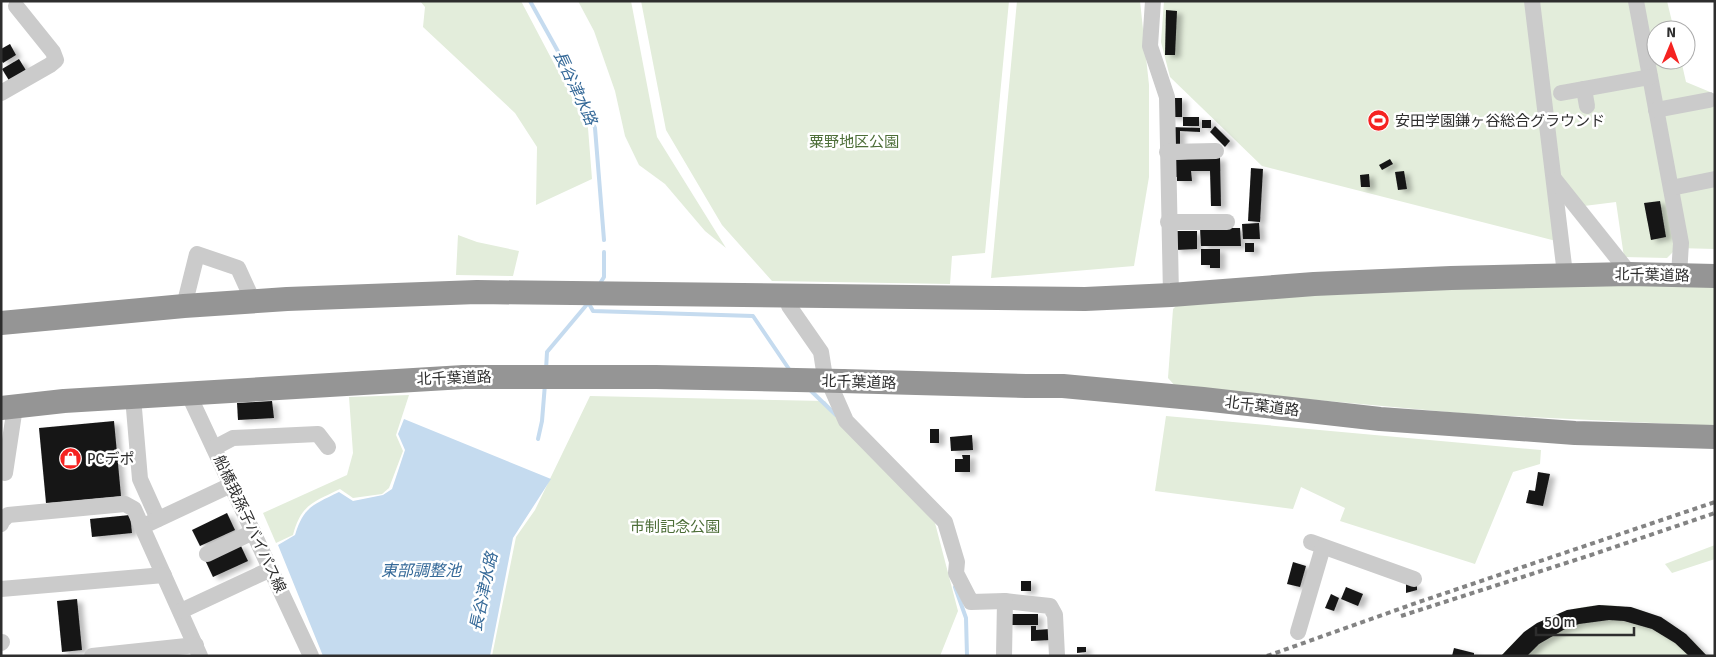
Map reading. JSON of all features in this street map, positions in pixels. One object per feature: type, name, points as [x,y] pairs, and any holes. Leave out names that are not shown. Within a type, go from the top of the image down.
[{"type":"highway","name":"北千葉道路","points":[[1,323],[253,301],[477,292],[1084,299],[1171,295],[1314,284],[1451,278],[1565,274],[1715,276]]},
{"type":"highway","name":"北千葉道路","points":[[8,408],[64,401],[464,377],[646,377],[1062,386],[1203,398],[1380,419],[1575,432],[1715,437]]},
{"type":"street","points":[[1153,1],[1150,46],[1167,97],[1168,222],[1171,295]]},
{"type":"street","points":[[1532,1],[1565,274]]},
{"type":"street","points":[[1636,1],[1681,243],[1679,275]]},
{"type":"street","points":[[1,93],[50,66],[56,60],[53,52],[16,6]]},
{"type":"street","points":[[1561,93],[1650,77]]},
{"type":"street","points":[[1584,89],[1587,106]]},
{"type":"street","points":[[1656,110],[1709,100]]},
{"type":"street","points":[[1167,152],[1216,151]]},
{"type":"street","points":[[1671,188],[1715,179]]},
{"type":"street","points":[[1555,180],[1630,274]]},
{"type":"street","points":[[1168,222],[1227,222]]},
{"type":"street","points":[[184,306],[197,254],[238,268],[253,301]]},
{"type":"street","points":[[789,306],[821,352],[824,371],[846,421],[945,522],[957,562],[956,573],[971,602],[1005,601],[1050,606],[1055,615],[1057,656]]},
{"type":"street","name":"船橋我孫子バイパス線","points":[[188,394],[311,656]]},
{"type":"street","points":[[132,398],[140,478],[158,519]]},
{"type":"street","points":[[1,472],[6,472],[5,445],[8,408]]},
{"type":"street","points":[[214,448],[233,438],[318,434],[328,447]]},
{"type":"street","points":[[142,526],[231,485]]},
{"type":"street","points":[[1,524],[8,515],[125,504],[134,509],[198,650],[92,656]]},
{"type":"street","points":[[207,554],[254,532]]},
{"type":"street","points":[[1298,632],[1317,545],[1414,579]]},
{"type":"street","points":[[181,611],[271,569]]},
{"type":"street","points":[[1,589],[164,575]]},
{"type":"street","points":[[1004,656],[1005,601]]},
{"type":"green space","points":[[420,1],[521,1],[588,128],[592,179],[536,205],[537,147],[515,113],[423,27],[425,7]]},
{"type":"green space","points":[[578,1],[631,1],[657,137],[726,248],[705,231],[665,184],[639,165],[625,136],[615,91],[594,31]]},
{"type":"green space","name":"粟野地区公園","points":[[641,1],[1009,1],[985,253],[952,256],[950,284],[772,281],[722,225],[666,130]]},
{"type":"green space","points":[[1017,1],[1140,1],[1149,85],[1149,177],[1134,266],[991,278]]},
{"type":"green space","name":"安田学園鎌ヶ谷総合グラウンド","points":[[1164,1],[1526,1],[1556,241],[1262,166],[1170,77],[1161,42]]},
{"type":"green space","points":[[1537,1],[1667,1],[1672,20],[1646,20],[1646,70],[1683,70],[1686,82],[1715,94],[1715,249],[1677,248],[1667,258],[1624,257],[1616,202],[1584,206],[1559,173]]},
{"type":"green space","points":[[458,235],[477,242],[519,251],[513,276],[456,275]]},
{"type":"green space","points":[[1715,283],[1715,426],[1470,414],[1176,387],[1168,378],[1173,309],[1180,302],[1333,289]]},
{"type":"green space","points":[[409,395],[396,435],[403,451],[389,488],[382,494],[353,498],[340,489],[323,497],[305,510],[296,525],[293,535],[276,543],[263,513],[347,475],[353,453],[349,397]]},
{"type":"green space","name":"市制記念公園","points":[[590,396],[825,401],[935,523],[958,611],[940,656],[492,656],[516,537],[535,510]]},
{"type":"green space","points":[[1166,416],[1541,450],[1540,464],[1513,472],[1475,564],[1340,521],[1345,508],[1301,487],[1293,509],[1155,491]]},
{"type":"green space","points":[[1715,545],[1715,559],[1672,573],[1665,564]]},
{"type":"green space","points":[[1599,605],[1631,608],[1659,617],[1684,633],[1707,656],[1501,656],[1522,635],[1545,620],[1570,610]]},
{"type":"water","name":"東部調整池","points":[[404,419],[551,479],[513,538],[490,656],[323,656],[278,545],[295,535],[298,525],[306,512],[330,496],[339,492],[353,501],[383,495],[392,489],[405,450],[398,434]]},
{"type":"building","points":[[1166,10],[1177,11],[1175,55],[1165,55]]},
{"type":"building","points":[[10,44],[16,55],[3,63],[1,60],[1,49]]},
{"type":"building","points":[[19,59],[27,72],[10,82],[2,69]]},
{"type":"building","points":[[1169,98],[1182,98],[1182,117],[1169,117]]},
{"type":"building","points":[[1183,117],[1199,117],[1199,126],[1183,126]]},
{"type":"building","points":[[1202,120],[1211,120],[1211,128],[1202,128]]},
{"type":"building","points":[[1215,126],[1230,141],[1225,147],[1210,132]]},
{"type":"building","points":[[1170,127],[1200,128],[1200,132],[1180,131],[1180,145],[1170,145]]},
{"type":"building","points":[[1220,157],[1221,206],[1211,206],[1210,171],[1191,171],[1192,181],[1177,181],[1177,177],[1172,177],[1172,160]]},
{"type":"building","points":[[1390,159],[1393,164],[1382,170],[1379,165]]},
{"type":"building","points":[[1251,168],[1263,169],[1260,222],[1248,221]]},
{"type":"building","points":[[1404,171],[1407,189],[1398,190],[1395,172]]},
{"type":"building","points":[[1369,174],[1370,187],[1361,187],[1360,175]]},
{"type":"building","points":[[1660,201],[1666,237],[1651,240],[1644,203]]},
{"type":"building","points":[[1259,223],[1260,239],[1243,239],[1242,224]]},
{"type":"building","points":[[1200,228],[1240,228],[1241,246],[1201,246]]},
{"type":"building","points":[[1175,231],[1197,231],[1197,249],[1175,250]]},
{"type":"building","points":[[1245,243],[1254,243],[1254,252],[1245,252]]},
{"type":"building","points":[[1201,249],[1220,249],[1220,268],[1210,268],[1210,265],[1201,265]]},
{"type":"building","points":[[272,401],[274,418],[238,420],[237,403]]},
{"type":"building","points":[[114,421],[121,496],[46,503],[39,428]]},
{"type":"building","points":[[930,429],[939,429],[939,443],[930,443]]},
{"type":"building","points":[[972,435],[973,450],[951,451],[950,437]]},
{"type":"building","points":[[962,455],[970,455],[970,472],[955,472],[955,459],[963,459]]},
{"type":"building","points":[[1538,472],[1550,474],[1543,506],[1526,503],[1529,490],[1535,491]]},
{"type":"building","points":[[227,513],[235,530],[200,546],[192,530]]},
{"type":"building","points":[[130,515],[132,533],[92,537],[90,519]]},
{"type":"building","points":[[240,544],[248,561],[213,577],[205,560]]},
{"type":"building","points":[[1293,562],[1306,566],[1300,587],[1287,584]]},
{"type":"building","points":[[1021,581],[1031,581],[1031,591],[1021,591]]},
{"type":"building","points":[[1406,581],[1417,585],[1417,590],[1406,593]]},
{"type":"building","points":[[1346,587],[1363,594],[1358,606],[1341,599]]},
{"type":"building","points":[[1331,594],[1339,598],[1334,611],[1325,608]]},
{"type":"building","points":[[77,599],[82,650],[62,652],[57,601]]},
{"type":"building","points":[[1599,605],[1631,607],[1661,617],[1686,634],[1707,656],[1689,656],[1675,643],[1652,629],[1624,621],[1609,620],[1579,624],[1565,629],[1539,644],[1527,656],[1501,656],[1524,632],[1537,623],[1567,610]]},
{"type":"building","points":[[1009,614],[1038,614],[1038,625],[1009,625]]},
{"type":"building","points":[[1031,626],[1036,626],[1036,630],[1050,629],[1050,640],[1031,641]]},
{"type":"building","points":[[1077,647],[1086,647],[1086,652],[1077,653]]},
{"type":"building","points":[[1454,648],[1474,653],[1474,656],[1452,656]]},
{"type":"waterway","name":"長谷津水路","points":[[530,1],[575,82],[595,128],[604,240]]},
{"type":"waterway","name":"長谷津水路","points":[[599,285],[604,277],[604,252]]},
{"type":"waterway","points":[[588,302],[593,311],[753,316],[791,372]]},
{"type":"waterway","name":"長谷津水路","points":[[546,370],[547,352],[589,302]]},
{"type":"waterway","name":"長谷津水路","points":[[538,439],[542,421],[545,384]]},
{"type":"waterway","points":[[809,389],[836,415]]},
{"type":"waterway","points":[[955,587],[966,618],[967,656]]},
{"type":"railway","points":[[1267,656],[1416,603],[1715,502]]},
{"type":"railway","points":[[1401,616],[1715,513]]},
{"type":"place","name":"安田学園鎌ヶ谷総合グラウンド","points":[[1379,121]]},
{"type":"place","name":"PCデポ","points":[[71,459]]}]
